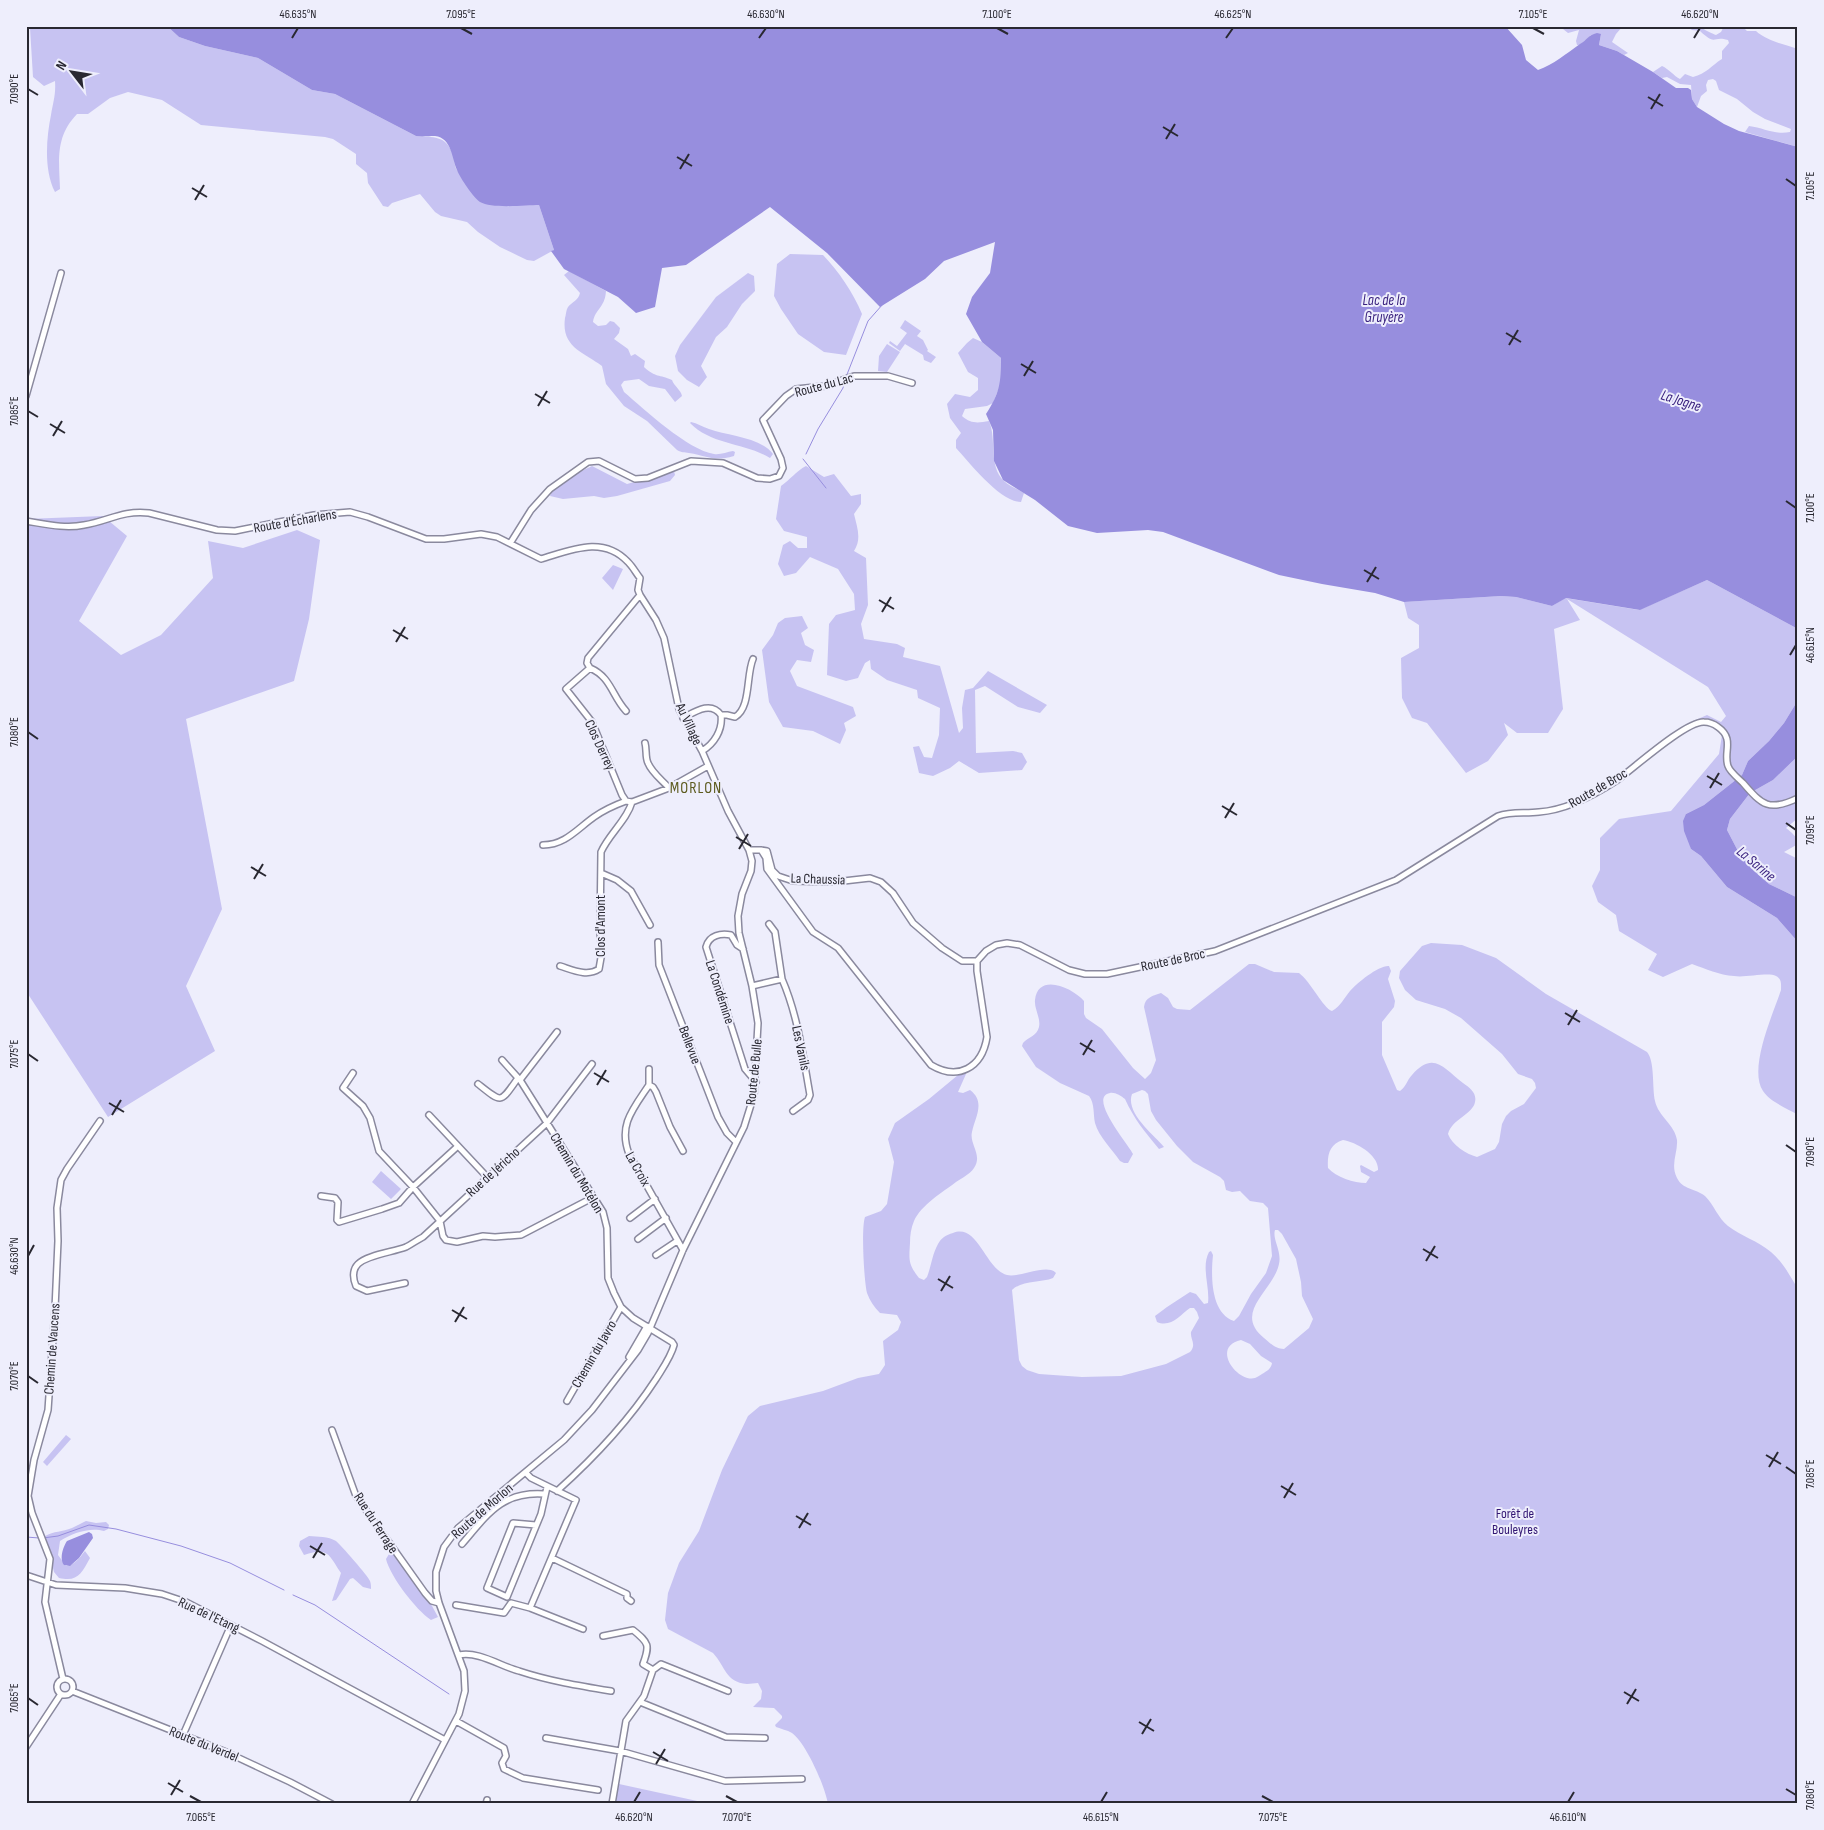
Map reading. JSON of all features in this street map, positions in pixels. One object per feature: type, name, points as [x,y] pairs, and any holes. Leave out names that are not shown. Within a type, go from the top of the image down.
[{"type":"street","points":[[26,396],[60,273]]},
{"type":"street","name":"Route du Lac","points":[[511,542],[532,510],[550,489],[588,462],[599,461],[635,479],[648,478],[691,461],[723,463],[756,478],[770,479],[779,476],[783,468],[781,459],[763,420],[791,393],[804,388],[825,386],[854,376],[888,376],[912,383]]},
{"type":"street","name":"Route d'Écharlens","points":[[26,522],[55,526],[77,526],[97,522],[126,512],[149,513],[217,530],[235,531],[314,515],[350,512],[426,539],[444,540],[481,534],[497,537],[511,542],[520,549],[541,559],[576,549],[601,546],[614,551],[628,562],[640,578],[638,590],[640,595]]},
{"type":"street","name":"Clos Derrey","points":[[629,801],[622,795],[592,722],[566,690],[590,668],[587,663],[588,658],[640,595]]},
{"type":"street","name":"Au Village","points":[[640,595],[656,620],[664,638],[674,690],[683,718],[702,751],[728,810],[749,850]]},
{"type":"street","points":[[683,718],[708,707],[715,709],[722,715],[735,717],[741,712],[746,698],[749,668],[754,660]]},
{"type":"street","points":[[590,668],[599,672],[626,711]]},
{"type":"street","points":[[702,751],[707,748],[718,734],[722,715]]},
{"type":"street","name":"Route de Broc","points":[[977,961],[986,951],[996,945],[1007,943],[1020,945],[1069,970],[1085,974],[1107,974],[1215,951],[1396,880],[1493,817],[1514,812],[1534,813],[1554,810],[1578,802],[1618,780],[1682,732],[1699,722],[1713,724],[1725,734],[1728,747],[1728,764],[1731,770],[1757,799],[1769,805],[1780,804],[1798,798]]},
{"type":"street","points":[[645,743],[647,762],[652,770],[670,788]]},
{"type":"street","points":[[543,845],[551,845],[562,841],[580,830],[594,817],[629,801],[670,788],[708,766]]},
{"type":"street","name":"Clos d'Amont","points":[[560,966],[583,973],[592,973],[599,969],[602,952],[600,933],[601,852],[607,840],[624,818],[629,801]]},
{"type":"street","points":[[749,850],[761,850],[766,858],[767,869],[813,932],[838,948],[931,1064],[940,1070],[958,1072],[970,1068],[979,1060],[986,1046],[987,1037],[977,961]]},
{"type":"street","name":"Route de Bulle","points":[[670,1280],[748,1117],[756,1082],[758,1023],[752,986],[739,933],[738,916],[742,894],[751,871],[752,861],[749,850]]},
{"type":"street","name":"La Chaussia","points":[[761,850],[766,851],[769,855],[770,866],[774,873],[794,881],[835,882],[870,878],[882,882],[894,894],[913,923],[942,948],[962,961],[977,961]]},
{"type":"street","name":"Clos d'Amont","points":[[601,873],[617,880],[631,891],[650,925]]},
{"type":"street","name":"Les Vanils","points":[[769,924],[774,932],[782,979],[788,993],[798,1033],[810,1095],[808,1100],[794,1111]]},
{"type":"street","name":"La Condémine","points":[[743,949],[737,945],[731,935],[724,933],[714,936],[707,942],[706,947],[745,1069],[756,1082]]},
{"type":"street","name":"Bellevue","points":[[658,942],[659,964],[715,1108],[727,1133],[736,1142]]},
{"type":"street","points":[[752,986],[782,979]]},
{"type":"street","points":[[478,1084],[496,1098],[504,1098],[556,1032]]},
{"type":"street","points":[[502,1060],[519,1079],[547,1124]]},
{"type":"street","name":"Rue de Jéricho","points":[[405,1283],[367,1291],[356,1286],[354,1272],[357,1264],[364,1260],[406,1247],[423,1237],[547,1124],[592,1064]]},
{"type":"street","points":[[649,1069],[649,1085],[656,1092],[682,1151]]},
{"type":"street","points":[[353,1074],[343,1088],[363,1106],[370,1118],[379,1152],[413,1188],[440,1221],[443,1236],[446,1240],[457,1242],[483,1236],[521,1235],[594,1197]]},
{"type":"street","name":"La Croix","points":[[649,1085],[635,1106],[625,1127],[625,1144],[628,1154],[666,1218],[676,1241],[683,1250]]},
{"type":"street","points":[[429,1115],[488,1178]]},
{"type":"street","name":"Chemin de Vaucens","points":[[46,1583],[50,1562],[32,1513],[28,1496],[34,1460],[48,1410],[58,1241],[57,1208],[61,1180],[100,1121]]},
{"type":"street","name":"Chemin du Motélon","points":[[547,1124],[603,1212],[606,1228],[608,1278],[621,1307],[648,1329],[672,1342],[674,1345],[649,1389],[623,1425],[593,1458],[558,1491]]},
{"type":"street","points":[[320,1196],[335,1198],[338,1202],[337,1220],[339,1222],[382,1210],[399,1202],[458,1146]]},
{"type":"street","name":"La Croix","points":[[630,1218],[655,1199]]},
{"type":"street","points":[[638,1239],[666,1218]]},
{"type":"street","points":[[656,1255],[676,1241]]},
{"type":"street","name":"Route de Morlon","points":[[412,1804],[456,1721],[465,1691],[464,1671],[436,1592],[436,1572],[440,1556],[451,1536],[465,1522],[564,1440],[592,1410],[648,1329],[670,1280]]},
{"type":"street","name":"Chemin du Javro","points":[[567,1402],[621,1307]]},
{"type":"street","name":"Rue du Ferrage","points":[[332,1430],[356,1496],[425,1593],[432,1601],[439,1603]]},
{"type":"street","points":[[526,1473],[547,1487],[576,1500],[530,1608]]},
{"type":"street","points":[[536,1525],[513,1523],[487,1588],[507,1596],[541,1514],[547,1487]]},
{"type":"street","points":[[462,1544],[493,1509],[504,1502],[518,1495],[544,1494]]},
{"type":"street","points":[[552,1558],[627,1594],[627,1598],[631,1601]]},
{"type":"street","name":"Rue de l'Etang","points":[[26,1575],[46,1583],[62,1586],[112,1586],[149,1591],[186,1602],[445,1740]]},
{"type":"street","points":[[46,1583],[45,1602],[63,1679]]},
{"type":"street","points":[[456,1605],[504,1614],[511,1603],[530,1608],[583,1629]]},
{"type":"street","points":[[182,1735],[231,1625]]},
{"type":"street","points":[[603,1636],[633,1630],[645,1639],[648,1650],[643,1664],[653,1670]]},
{"type":"street","points":[[459,1655],[470,1654],[519,1672],[610,1691]]},
{"type":"street","points":[[612,1804],[626,1721],[640,1702],[653,1670],[661,1664],[728,1691]]},
{"type":"street","points":[[61,1694],[68,1694],[72,1691],[72,1684],[68,1680],[63,1679]]},
{"type":"street","points":[[61,1694],[57,1686],[63,1679]]},
{"type":"street","name":"Route du Verdel","points":[[72,1691],[247,1762],[329,1803]]},
{"type":"street","points":[[26,1747],[61,1694]]},
{"type":"street","points":[[640,1702],[726,1737],[765,1738]]},
{"type":"street","points":[[456,1721],[504,1748],[506,1756],[502,1762],[504,1769],[523,1778],[598,1790]]},
{"type":"street","points":[[546,1738],[620,1751],[725,1781],[802,1780]]},
{"type":"green space","points":[[26,26],[167,26],[179,37],[205,46],[258,58],[312,90],[335,94],[416,136],[433,137],[443,140],[450,148],[459,174],[494,205],[539,205],[554,250],[534,261],[527,260],[500,247],[467,222],[441,216],[435,212],[420,194],[392,203],[388,207],[383,206],[368,183],[367,173],[356,164],[356,154],[333,139],[201,125],[162,100],[128,92],[110,98],[88,114],[77,114],[70,123],[65,131],[60,149],[60,189],[55,192],[51,184],[47,155],[55,81],[44,86],[33,77],[30,28],[26,28]]},
{"type":"green space","points":[[1557,26],[1623,26],[1612,42],[1628,53],[1624,55],[1599,45],[1601,34],[1591,35],[1580,45],[1577,45],[1576,41],[1579,30],[1568,33]]},
{"type":"green space","points":[[1686,26],[1700,26],[1716,35],[1721,32],[1724,26],[1742,26],[1747,31],[1756,31],[1770,40],[1798,49],[1798,147],[1745,132],[1749,126],[1779,133],[1790,132],[1791,129],[1753,112],[1737,99],[1719,90],[1716,81],[1713,79],[1708,80],[1706,85],[1707,91],[1701,96],[1697,107],[1692,99],[1691,85],[1680,84],[1667,77],[1662,78],[1653,72],[1662,66],[1680,79],[1685,74],[1693,77],[1705,72],[1722,59],[1722,51],[1729,43],[1728,40],[1712,40],[1700,31],[1692,30]]},
{"type":"green space","points":[[790,254],[823,255],[850,290],[862,314],[846,355],[824,352],[798,334],[781,309],[774,296],[777,264]]},
{"type":"green space","points":[[569,271],[606,291],[604,301],[593,322],[598,326],[606,325],[610,321],[614,322],[620,328],[619,333],[614,339],[628,349],[631,356],[635,354],[645,361],[644,367],[648,370],[672,380],[682,396],[675,402],[665,389],[649,386],[639,379],[624,381],[621,385],[624,392],[667,428],[692,445],[714,454],[733,451],[735,452],[734,456],[711,458],[679,451],[647,421],[624,406],[606,384],[602,366],[575,348],[566,336],[565,318],[567,310],[580,293],[564,275]]},
{"type":"green space","points":[[748,273],[754,276],[755,291],[742,304],[727,327],[716,337],[701,366],[707,377],[699,387],[687,380],[678,371],[675,356],[680,345],[716,297]]},
{"type":"green space","points":[[905,320],[921,331],[917,336],[923,340],[927,351],[936,357],[931,363],[924,360],[923,355],[905,344],[900,351],[889,343],[890,341],[897,346],[907,333],[900,328]]},
{"type":"green space","points":[[973,338],[982,342],[1001,358],[1001,383],[993,403],[987,406],[965,409],[962,416],[975,422],[989,421],[996,468],[1004,481],[1024,493],[1021,502],[1004,496],[995,489],[956,448],[956,440],[961,433],[950,418],[947,404],[955,394],[970,397],[978,390],[978,378],[968,372],[958,353]]},
{"type":"green space","points":[[887,344],[900,352],[887,372],[878,371],[879,356]]},
{"type":"green space","points":[[691,422],[709,429],[752,440],[767,448],[773,454],[770,458],[750,449],[718,440],[698,430]]},
{"type":"green space","points":[[592,466],[627,484],[674,471],[675,475],[670,481],[617,496],[563,499],[550,496],[562,481]]},
{"type":"green space","points":[[806,466],[824,477],[834,474],[851,496],[861,494],[861,504],[854,514],[858,542],[854,551],[866,558],[868,605],[861,624],[864,639],[897,644],[905,648],[903,657],[940,666],[959,733],[963,728],[962,708],[965,690],[973,688],[988,671],[1047,705],[1040,713],[1018,707],[985,686],[975,690],[976,753],[1013,751],[1022,753],[1027,762],[1022,770],[979,773],[959,761],[950,768],[933,776],[919,773],[913,747],[919,746],[924,757],[932,758],[939,735],[940,708],[918,698],[917,690],[887,680],[871,669],[870,660],[865,663],[858,678],[846,681],[827,675],[829,624],[836,615],[855,610],[854,594],[838,569],[810,557],[796,573],[784,576],[778,564],[783,545],[790,541],[798,548],[807,548],[807,537],[784,531],[776,519],[781,486]]},
{"type":"green space","points":[[103,516],[127,536],[79,621],[121,655],[161,635],[213,578],[208,541],[243,548],[297,530],[320,540],[309,619],[294,681],[186,719],[222,909],[186,986],[215,1051],[108,1117],[26,991],[26,519]]},
{"type":"green space","points":[[613,565],[623,569],[613,590],[602,578]]},
{"type":"green space","points":[[1707,580],[1798,629],[1798,697],[1795,705],[1784,723],[1769,741],[1748,761],[1742,775],[1704,805],[1686,814],[1691,849],[1701,856],[1727,887],[1777,918],[1798,942],[1798,1115],[1766,1095],[1759,1081],[1758,1069],[1763,1041],[1781,990],[1779,979],[1772,975],[1728,975],[1713,972],[1692,964],[1663,977],[1648,970],[1657,954],[1619,931],[1616,915],[1598,902],[1592,886],[1600,870],[1600,838],[1619,819],[1671,811],[1719,754],[1722,735],[1717,726],[1709,721],[1691,722],[1707,715],[1721,722],[1726,716],[1708,687],[1567,599],[1580,620],[1554,629],[1563,709],[1548,733],[1517,733],[1504,723],[1508,735],[1488,761],[1466,773],[1427,723],[1412,718],[1402,698],[1401,658],[1419,648],[1419,625],[1408,618],[1404,602],[1501,596],[1516,597],[1552,606],[1565,598],[1639,610]]},
{"type":"green space","points":[[802,616],[808,628],[801,633],[805,645],[814,650],[811,662],[797,660],[790,671],[797,686],[853,707],[856,716],[844,723],[846,730],[840,744],[813,731],[783,727],[769,702],[762,650],[773,635],[778,623],[785,618]]},
{"type":"green space","points":[[1798,756],[1798,818],[1786,828],[1796,837],[1798,844],[1784,852],[1798,859],[1798,898],[1769,884],[1753,870],[1739,853],[1727,830],[1730,819],[1750,793],[1773,780]]},
{"type":"green space","name":"Forêt de Bouleyres","points":[[1431,943],[1462,945],[1496,958],[1546,994],[1647,1052],[1651,1062],[1655,1101],[1659,1111],[1676,1135],[1677,1145],[1674,1168],[1677,1178],[1682,1185],[1705,1196],[1728,1226],[1771,1252],[1783,1265],[1798,1289],[1798,1804],[828,1804],[819,1776],[803,1746],[792,1733],[776,1727],[775,1725],[782,1716],[774,1708],[753,1707],[761,1699],[762,1691],[758,1683],[747,1684],[734,1680],[713,1653],[668,1629],[665,1620],[668,1593],[679,1563],[699,1531],[722,1470],[748,1416],[760,1406],[823,1391],[858,1378],[879,1374],[885,1365],[883,1341],[898,1330],[901,1322],[897,1315],[880,1313],[868,1296],[864,1267],[863,1232],[865,1217],[881,1211],[887,1204],[894,1162],[888,1139],[895,1123],[929,1099],[958,1075],[966,1074],[958,1092],[963,1093],[970,1090],[977,1100],[978,1110],[972,1132],[972,1141],[977,1159],[974,1168],[968,1174],[927,1204],[914,1221],[910,1234],[910,1258],[911,1265],[919,1278],[924,1280],[927,1277],[934,1252],[944,1237],[953,1233],[962,1232],[969,1234],[999,1271],[1007,1275],[1019,1275],[1040,1270],[1052,1270],[1056,1273],[1053,1278],[1048,1280],[1026,1283],[1012,1290],[1019,1360],[1027,1370],[1039,1374],[1082,1377],[1121,1376],[1166,1364],[1190,1352],[1193,1344],[1191,1332],[1199,1318],[1194,1308],[1190,1308],[1175,1320],[1167,1323],[1157,1322],[1155,1316],[1190,1292],[1196,1294],[1204,1304],[1208,1303],[1206,1264],[1209,1252],[1211,1251],[1213,1255],[1212,1282],[1216,1302],[1226,1317],[1234,1321],[1266,1273],[1272,1256],[1268,1208],[1263,1203],[1250,1201],[1240,1191],[1232,1192],[1226,1190],[1224,1181],[1220,1177],[1193,1162],[1156,1120],[1151,1111],[1148,1094],[1142,1090],[1132,1094],[1133,1109],[1136,1116],[1164,1147],[1159,1149],[1144,1131],[1125,1099],[1110,1093],[1104,1096],[1103,1103],[1106,1112],[1133,1154],[1128,1163],[1120,1161],[1097,1128],[1094,1109],[1089,1096],[1060,1083],[1036,1067],[1022,1046],[1039,1027],[1035,1003],[1038,991],[1042,987],[1056,985],[1079,996],[1084,1001],[1084,1014],[1086,1018],[1102,1029],[1133,1068],[1145,1079],[1151,1073],[1156,1060],[1144,1007],[1146,1001],[1152,996],[1161,993],[1168,998],[1173,1007],[1190,1010],[1249,964],[1255,964],[1274,972],[1299,973],[1328,1009],[1332,1011],[1338,1007],[1350,991],[1363,979],[1380,968],[1389,966],[1391,971],[1388,979],[1395,1001],[1394,1007],[1382,1022],[1382,1055],[1397,1090],[1400,1091],[1410,1077],[1420,1068],[1433,1063],[1439,1064],[1468,1087],[1475,1096],[1475,1102],[1470,1110],[1454,1124],[1448,1134],[1460,1148],[1468,1154],[1477,1157],[1495,1149],[1499,1142],[1502,1124],[1506,1116],[1524,1104],[1536,1088],[1535,1083],[1532,1079],[1518,1074],[1502,1054],[1461,1018],[1445,1009],[1416,1000],[1405,990],[1399,978],[1400,971],[1422,946]],"holes":[[[1343,1140],[1360,1146],[1375,1159],[1378,1170],[1374,1172],[1360,1166],[1361,1172],[1370,1177],[1366,1183],[1346,1179],[1328,1168],[1330,1150],[1335,1144]],[[1275,1230],[1282,1234],[1296,1259],[1302,1296],[1313,1319],[1309,1328],[1284,1349],[1276,1347],[1264,1338],[1255,1328],[1252,1319],[1253,1310],[1276,1274],[1279,1264],[1280,1259],[1274,1234]],[[1241,1340],[1250,1344],[1261,1356],[1272,1363],[1271,1367],[1255,1378],[1241,1375],[1230,1364],[1227,1356],[1232,1344]]]},
{"type":"green space","points":[[381,1171],[401,1189],[391,1199],[372,1182]]},
{"type":"green space","points":[[66,1435],[71,1439],[47,1466],[43,1462]]},
{"type":"green space","points":[[86,1521],[106,1522],[109,1525],[108,1529],[104,1531],[81,1531],[60,1541],[58,1555],[66,1566],[74,1563],[85,1551],[90,1558],[75,1578],[59,1578],[54,1572],[45,1536],[72,1528]]},
{"type":"green space","points":[[309,1536],[326,1537],[336,1541],[368,1578],[371,1583],[371,1589],[363,1587],[353,1578],[350,1579],[336,1600],[332,1601],[341,1573],[330,1557],[323,1552],[304,1555],[299,1546],[300,1541]]},
{"type":"green space","points":[[393,1552],[425,1593],[438,1617],[431,1620],[425,1615],[411,1601],[398,1583],[386,1559]]},
{"type":"green space","points":[[619,1784],[711,1804],[615,1804]]},
{"type":"water","name":"Lac de la Gruyère","points":[[167,26],[1505,26],[1522,45],[1526,60],[1538,70],[1560,58],[1592,35],[1601,34],[1599,45],[1617,51],[1676,88],[1688,88],[1691,90],[1692,99],[1697,107],[1724,124],[1739,131],[1798,147],[1798,629],[1707,580],[1640,610],[1566,598],[1552,606],[1516,597],[1501,596],[1404,602],[1375,593],[1279,575],[1163,532],[1148,530],[1097,533],[1068,526],[1035,500],[1003,480],[994,461],[993,430],[986,414],[999,387],[1001,358],[982,342],[966,314],[972,297],[990,273],[995,242],[944,261],[925,279],[880,307],[827,253],[770,207],[686,265],[662,268],[655,307],[636,313],[618,297],[564,269],[551,251],[554,250],[539,205],[492,205],[477,200],[461,178],[451,150],[441,138],[435,136],[416,136],[335,94],[312,90],[258,58],[205,46],[179,37]]},
{"type":"water","points":[[1798,697],[1798,756],[1773,780],[1750,793],[1730,819],[1727,830],[1739,853],[1753,870],[1769,884],[1798,898],[1798,942],[1777,918],[1727,887],[1701,856],[1691,849],[1684,831],[1683,821],[1686,814],[1704,805],[1742,775],[1748,761],[1784,723]]},
{"type":"water","points":[[89,1532],[93,1538],[79,1558],[70,1566],[64,1565],[62,1556],[67,1541]]},
{"type":"waterway","points":[[846,377],[868,321],[883,304]]},
{"type":"waterway","points":[[806,454],[844,383]]},
{"type":"waterway","points":[[803,459],[826,488]]},
{"type":"waterway","points":[[43,1538],[58,1536],[89,1525],[116,1529],[181,1546],[230,1563],[284,1590]]},
{"type":"waterway","points":[[26,1537],[39,1538]]},
{"type":"waterway","points":[[293,1595],[315,1605],[449,1694]]},
{"type":"district","name":"MORLON","points":[[696,788]]},
{"type":"water label","name":"La Jogne","points":[[1681,401]]},
{"type":"water label","name":"La Sarine","points":[[1756,864]]}]
